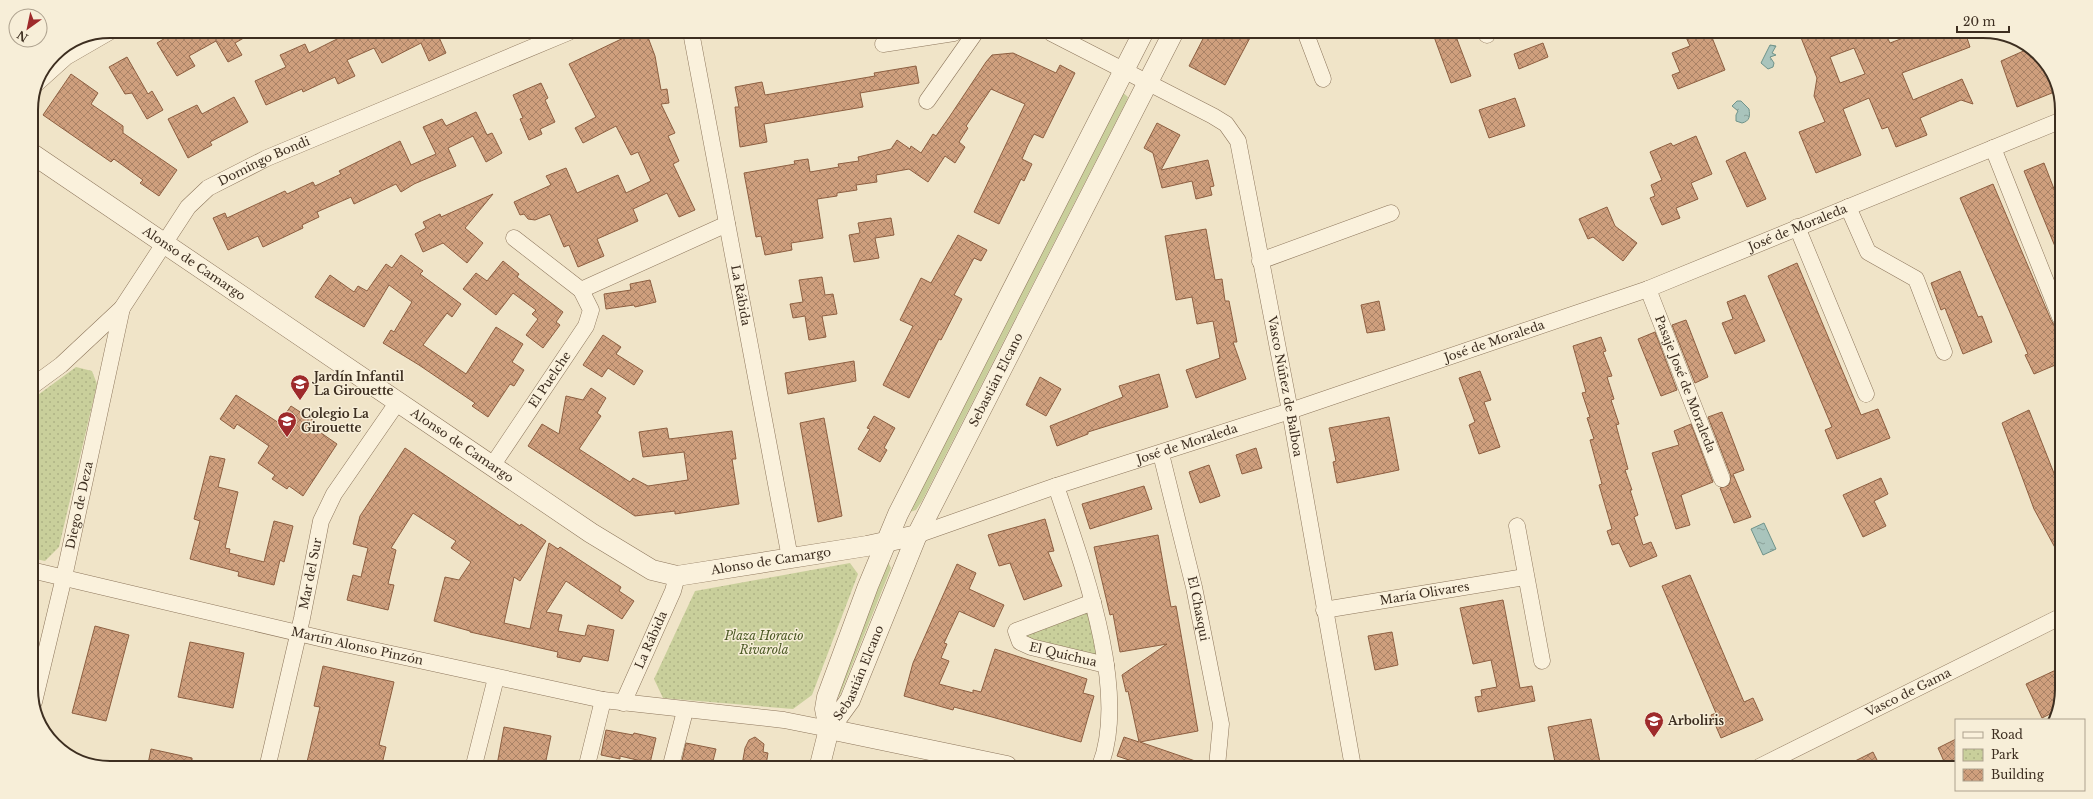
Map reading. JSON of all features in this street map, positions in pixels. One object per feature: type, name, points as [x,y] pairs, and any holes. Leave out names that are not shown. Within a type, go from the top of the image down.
[{"type":"street","name":"Domingo Bondi","points":[[38,382],[61,365],[122,308],[188,207],[208,188],[267,158],[555,38]]},
{"type":"street","name":"La Rábida","points":[[692,38],[790,558]]},
{"type":"street","points":[[883,44],[922,38]]},
{"type":"street","points":[[927,101],[971,38]]},
{"type":"street","name":"Vasco Núñez de Balboa","points":[[1061,38],[1213,116],[1226,124],[1235,134],[1240,148],[1260,261],[1290,412],[1351,761]]},
{"type":"street","name":"Sebastián Elcano","points":[[821,761],[828,729],[825,709],[827,697],[886,542],[907,496],[1140,38]]},
{"type":"street","name":"Sebastián Elcano","points":[[828,729],[850,700],[917,535],[1170,38]]},
{"type":"street","points":[[1308,38],[1323,79]]},
{"type":"street","points":[[49,73],[66,57],[97,39]]},
{"type":"street","name":"José de Moraleda","points":[[917,535],[1056,486],[1290,412],[1648,289],[1848,206],[2055,123]]},
{"type":"street","points":[[1993,148],[2055,304]]},
{"type":"street","name":"Alonso de Camargo","points":[[38,158],[397,403],[629,558],[652,570],[677,576],[886,542],[917,535]]},
{"type":"street","points":[[1848,206],[1868,252],[1916,279],[1944,352]]},
{"type":"street","points":[[1260,261],[1392,213]]},
{"type":"street","points":[[581,290],[727,224]]},
{"type":"street","points":[[1797,227],[1866,394]]},
{"type":"street","name":"El Puelche","points":[[492,466],[586,326],[590,310],[581,290],[514,238]]},
{"type":"street","name":"Pasaje José de Moraleda","points":[[1648,289],[1722,479]]},
{"type":"street","name":"Diego de Deza","points":[[38,685],[64,577],[122,308]]},
{"type":"street","name":"Mar del Sur","points":[[269,761],[299,633],[321,521],[334,494],[397,403]]},
{"type":"street","name":"El Chasqui","points":[[1161,454],[1194,587],[1221,724],[1217,761]]},
{"type":"street","name":"El Quichua","points":[[1056,486],[1093,602],[1106,665],[1110,730],[1101,761]]},
{"type":"street","points":[[1517,526],[1525,577],[1542,661]]},
{"type":"street","name":"Martín Alonso Pinzón","points":[[38,571],[496,678],[603,700],[685,711],[784,720],[979,761]]},
{"type":"street","name":"La Rábida","points":[[623,703],[673,591],[677,576]]},
{"type":"street","name":"María Olivares","points":[[1324,610],[1525,577]]},
{"type":"street","name":"El Quichua","points":[[1093,602],[1016,631],[1020,642],[1031,647],[1106,665]]},
{"type":"street","name":"Vasco de Gama","points":[[1772,761],[2055,620]]},
{"type":"street","points":[[475,761],[496,678]]},
{"type":"street","points":[[588,761],[603,700]]},
{"type":"street","points":[[672,761],[685,711]]},
{"type":"green space","points":[[1122,92],[1128,97],[1126,102],[922,501],[916,510],[910,512]]},
{"type":"green space","points":[[76,367],[92,371],[97,384],[59,547],[45,561],[38,560],[38,395]]},
{"type":"green space","points":[[888,562],[891,568],[840,695],[836,698]]},
{"type":"green space","name":"Plaza Horacio Rivarola","points":[[850,563],[858,574],[812,695],[793,709],[663,698],[654,679],[695,591]]},
{"type":"green space","points":[[1090,609],[1099,657],[1033,642],[1021,633]]},
{"type":"water","points":[[1770,45],[1776,46],[1772,53],[1776,55],[1770,57],[1774,63],[1773,67],[1768,69],[1761,63]]},
{"type":"water","points":[[1737,101],[1741,101],[1749,109],[1749,118],[1747,121],[1742,123],[1736,121],[1738,111],[1732,106]]},
{"type":"water","points":[[1764,523],[1776,549],[1763,555],[1751,529]]},
{"type":"building","points":[[165,38],[244,38],[235,43],[242,55],[228,62],[216,41],[189,56],[195,66],[177,76],[157,43]]},
{"type":"building","points":[[339,38],[439,38],[446,53],[429,61],[421,43],[382,63],[374,48],[347,60],[355,76],[338,84],[335,77],[303,92],[302,89],[266,105],[255,81],[286,67],[280,55],[305,44],[309,53]]},
{"type":"building","points":[[623,38],[648,38],[655,56],[661,90],[667,89],[669,103],[661,104],[675,133],[668,136],[679,161],[673,164],[695,210],[679,217],[667,193],[633,209],[638,221],[597,239],[604,256],[578,267],[569,245],[564,247],[550,214],[535,220],[528,219],[524,214],[520,215],[514,202],[551,185],[546,176],[566,168],[577,193],[618,175],[626,193],[651,181],[638,152],[631,155],[616,126],[583,143],[575,128],[596,117],[569,64]]},
{"type":"building","points":[[1203,38],[1250,38],[1225,85],[1189,66]]},
{"type":"building","points":[[1434,38],[1457,38],[1471,76],[1451,83]]},
{"type":"building","points":[[1686,38],[1712,38],[1725,70],[1678,89],[1672,75],[1680,72],[1672,53],[1690,46]]},
{"type":"building","points":[[1801,38],[1888,38],[1890,43],[1903,38],[1967,38],[1970,47],[1902,73],[1913,100],[1962,79],[1973,104],[1961,100],[1920,118],[1927,135],[1896,147],[1888,127],[1882,129],[1869,98],[1843,109],[1861,155],[1816,173],[1799,132],[1825,122],[1814,96],[1817,78]],"holes":[[[1854,48],[1865,74],[1840,83],[1830,57]]]},
{"type":"building","points":[[1543,43],[1548,57],[1519,69],[1514,54]]},
{"type":"building","points":[[2024,51],[2034,59],[2043,70],[2048,78],[2053,93],[2017,107],[2001,61]]},
{"type":"building","points":[[1013,53],[1056,73],[1060,65],[1075,73],[1043,138],[1034,134],[1028,145],[1022,159],[1032,164],[1024,181],[1021,179],[999,224],[974,212],[1025,104],[991,89],[966,126],[968,128],[959,142],[965,147],[955,163],[945,156],[928,182],[909,169],[876,175],[877,182],[856,185],[857,190],[837,193],[837,196],[817,199],[823,238],[791,243],[792,250],[765,255],[761,236],[756,237],[744,173],[795,164],[794,161],[808,159],[810,172],[839,167],[838,164],[859,161],[858,157],[891,149],[897,140],[910,149],[911,146],[921,153],[933,134],[936,136],[992,55]]},
{"type":"building","points":[[127,57],[148,94],[152,91],[163,110],[147,119],[132,93],[125,94],[109,67]]},
{"type":"building","points":[[916,66],[919,83],[860,93],[863,107],[764,124],[767,142],[740,147],[735,107],[739,107],[735,87],[762,82],[765,95],[875,76],[874,73]]},
{"type":"building","points":[[71,74],[98,93],[91,104],[123,126],[123,133],[177,170],[159,196],[140,183],[143,180],[114,159],[111,162],[43,115]]},
{"type":"building","points":[[541,83],[548,98],[545,100],[555,122],[540,129],[542,134],[529,140],[520,119],[523,118],[513,95]]},
{"type":"building","points":[[234,97],[248,122],[210,142],[212,145],[188,158],[168,119],[197,105],[202,114]]},
{"type":"building","points":[[1515,98],[1525,126],[1489,138],[1479,110]]},
{"type":"building","points":[[476,112],[487,135],[492,133],[502,153],[486,162],[473,136],[448,148],[456,166],[414,184],[401,192],[396,184],[354,204],[351,197],[317,212],[319,217],[302,225],[303,228],[263,247],[258,236],[228,250],[213,218],[225,213],[227,218],[285,191],[287,194],[313,182],[315,186],[341,174],[339,171],[400,141],[411,165],[436,154],[423,127],[442,119],[446,126]]},
{"type":"building","points":[[1157,123],[1180,135],[1161,170],[1208,160],[1214,186],[1210,187],[1212,195],[1196,199],[1192,181],[1162,188],[1153,153],[1144,148]]},
{"type":"building","points":[[1696,136],[1712,174],[1691,183],[1698,199],[1676,208],[1680,218],[1662,225],[1650,198],[1655,196],[1651,185],[1662,180],[1650,152],[1671,143],[1673,146]]},
{"type":"building","points":[[1745,152],[1766,199],[1747,207],[1726,161]]},
{"type":"building","points":[[2044,163],[2055,191],[2055,246],[2024,171]]},
{"type":"building","points":[[1993,184],[2055,326],[2055,365],[2034,374],[2025,355],[2028,354],[1960,198]]},
{"type":"building","points":[[493,194],[465,228],[483,243],[467,263],[443,243],[423,252],[415,234],[426,228],[423,222],[440,214],[441,217]]},
{"type":"building","points":[[1607,207],[1615,226],[1637,243],[1623,261],[1593,237],[1588,239],[1579,219]]},
{"type":"building","points":[[891,218],[894,235],[875,238],[879,258],[854,262],[849,235],[860,233],[858,223]]},
{"type":"building","points":[[1206,229],[1215,280],[1222,279],[1225,301],[1229,301],[1237,342],[1233,342],[1246,379],[1196,398],[1186,370],[1220,358],[1213,321],[1197,324],[1192,297],[1176,300],[1165,236]]},
{"type":"building","points":[[958,235],[987,250],[981,261],[974,258],[954,295],[962,299],[941,340],[939,339],[909,398],[883,385],[913,326],[900,320],[921,278],[931,283]]},
{"type":"building","points":[[401,255],[423,271],[420,274],[461,304],[452,317],[447,313],[423,345],[466,374],[496,327],[523,344],[512,362],[524,370],[514,386],[510,384],[488,417],[472,406],[475,403],[419,365],[383,343],[391,330],[394,332],[412,302],[389,285],[364,327],[315,297],[330,275],[354,292],[358,286],[367,291],[386,264],[392,268]]},
{"type":"building","points":[[503,261],[519,274],[517,277],[563,312],[556,322],[560,325],[543,348],[526,335],[538,319],[532,314],[536,310],[513,293],[496,315],[463,289],[476,273],[487,281]]},
{"type":"building","points":[[1797,263],[1861,415],[1878,409],[1890,438],[1837,459],[1825,430],[1832,427],[1768,276]]},
{"type":"building","points":[[1960,271],[1978,317],[1982,316],[1992,342],[1963,354],[1945,308],[1941,310],[1931,283]]},
{"type":"building","points":[[822,277],[825,295],[833,294],[837,314],[822,316],[826,337],[809,340],[805,316],[793,318],[790,304],[803,302],[799,280]]},
{"type":"building","points":[[650,280],[656,302],[635,307],[634,305],[606,309],[604,294],[631,290],[630,284]]},
{"type":"building","points":[[1745,295],[1765,341],[1735,354],[1722,323],[1733,319],[1727,302]]},
{"type":"building","points":[[1379,301],[1385,330],[1367,333],[1361,305]]},
{"type":"building","points":[[1686,320],[1708,377],[1695,383],[1672,325]]},
{"type":"building","points":[[1655,332],[1677,390],[1661,396],[1638,339]]},
{"type":"building","points":[[603,335],[621,347],[616,354],[643,371],[634,385],[608,368],[602,377],[583,365]]},
{"type":"building","points":[[1601,337],[1606,351],[1603,352],[1612,376],[1607,377],[1614,399],[1611,400],[1619,424],[1616,425],[1628,469],[1625,470],[1638,515],[1634,517],[1643,545],[1651,542],[1657,556],[1630,567],[1619,543],[1612,545],[1607,531],[1612,529],[1599,485],[1602,484],[1590,440],[1594,439],[1587,418],[1590,417],[1582,393],[1586,392],[1573,346]]},
{"type":"building","points":[[854,361],[856,381],[788,394],[785,373]]},
{"type":"building","points":[[1480,371],[1491,400],[1484,402],[1500,447],[1479,454],[1469,425],[1475,422],[1459,378]]},
{"type":"building","points":[[1159,374],[1168,407],[1088,432],[1088,434],[1057,446],[1050,426],[1123,397],[1119,386]]},
{"type":"building","points":[[1040,377],[1061,389],[1046,416],[1026,405]]},
{"type":"building","points":[[591,388],[606,398],[597,413],[601,416],[579,449],[630,482],[633,478],[648,486],[688,480],[684,452],[643,457],[639,432],[667,428],[669,439],[732,431],[736,459],[732,459],[739,504],[675,514],[675,511],[635,516],[528,446],[542,424],[559,434],[566,396],[583,400]]},
{"type":"building","points":[[236,395],[279,423],[291,406],[314,421],[311,426],[337,444],[303,496],[289,486],[287,489],[272,479],[275,475],[258,463],[269,446],[237,424],[234,429],[220,419]]},
{"type":"building","points":[[2029,410],[2055,476],[2055,548],[2034,509],[2002,423]]},
{"type":"building","points":[[1722,412],[1744,470],[1733,474],[1751,517],[1734,523],[1720,488],[1729,485],[1731,476],[1708,417]]},
{"type":"building","points":[[874,416],[895,428],[884,448],[887,450],[880,462],[858,449],[870,429],[867,428]]},
{"type":"building","points":[[1389,417],[1399,470],[1337,483],[1333,462],[1336,461],[1329,428]]},
{"type":"building","points":[[824,418],[842,516],[818,522],[800,423]]},
{"type":"building","points":[[1691,424],[1713,482],[1681,495],[1690,525],[1676,529],[1652,453],[1679,445],[1674,431]]},
{"type":"building","points":[[405,448],[520,526],[521,524],[546,541],[520,581],[514,577],[504,623],[530,629],[549,543],[558,549],[560,547],[621,587],[619,591],[634,601],[622,619],[566,581],[546,612],[562,615],[558,631],[585,636],[588,625],[614,630],[608,661],[583,656],[580,662],[557,657],[558,652],[470,632],[434,621],[445,577],[459,580],[471,562],[451,548],[456,541],[413,513],[391,548],[396,550],[388,584],[394,585],[388,610],[347,600],[353,575],[361,577],[368,548],[353,544],[360,516]]},
{"type":"building","points":[[1256,448],[1262,468],[1242,474],[1236,455]]},
{"type":"building","points":[[210,456],[225,459],[218,487],[238,492],[225,548],[230,549],[229,553],[264,562],[274,521],[293,526],[284,562],[280,560],[274,585],[238,576],[239,572],[190,559],[200,521],[194,519]]},
{"type":"building","points":[[1209,465],[1220,496],[1200,503],[1189,472]]},
{"type":"building","points":[[1881,478],[1888,494],[1874,501],[1886,526],[1863,537],[1843,495]]},
{"type":"building","points":[[1144,486],[1152,509],[1090,529],[1082,504]]},
{"type":"building","points":[[1045,519],[1054,551],[1048,552],[1062,586],[1024,600],[1010,563],[999,566],[988,535]]},
{"type":"building","points":[[1158,535],[1171,607],[1176,606],[1198,731],[1140,742],[1195,761],[1132,761],[1117,756],[1124,737],[1139,742],[1128,691],[1126,692],[1122,675],[1167,644],[1120,652],[1113,614],[1110,615],[1094,547]]},
{"type":"building","points":[[957,564],[976,573],[969,589],[1004,605],[994,627],[959,611],[944,643],[947,644],[941,658],[949,661],[939,684],[973,693],[973,690],[981,692],[995,649],[1087,679],[1083,693],[1094,696],[1081,742],[954,707],[953,710],[904,696],[913,663]]},
{"type":"building","points":[[1690,575],[1744,702],[1753,698],[1763,720],[1721,738],[1711,715],[1716,713],[1662,586]]},
{"type":"building","points":[[1503,600],[1520,688],[1532,686],[1535,701],[1478,712],[1475,697],[1482,696],[1481,690],[1497,687],[1491,660],[1473,664],[1460,608]]},
{"type":"building","points":[[95,626],[129,635],[106,721],[72,713]]},
{"type":"building","points":[[1392,632],[1398,665],[1375,670],[1368,636]]},
{"type":"building","points":[[190,642],[244,653],[233,708],[178,697]]},
{"type":"building","points":[[323,666],[394,682],[379,745],[386,747],[383,761],[307,761],[320,707],[314,706]]},
{"type":"building","points":[[2055,670],[2054,703],[2050,714],[2042,718],[2026,684]]},
{"type":"building","points":[[1591,719],[1600,761],[1555,761],[1548,727]]},
{"type":"building","points":[[504,727],[551,736],[546,761],[498,761]]},
{"type":"building","points":[[606,730],[633,735],[634,733],[656,738],[650,761],[641,761],[620,756],[620,759],[601,755]]},
{"type":"building","points":[[755,737],[764,744],[763,752],[768,753],[767,761],[743,761],[745,748],[749,740]]},
{"type":"building","points":[[1955,740],[1955,761],[1944,761],[1938,748]]},
{"type":"building","points":[[686,743],[716,749],[713,761],[682,761]]},
{"type":"building","points":[[151,749],[192,758],[192,761],[149,761]]},
{"type":"building","points":[[1873,752],[1878,761],[1855,761]]},
{"type":"place","name":"Jardín Infantil La Girouette","points":[[300,401]]},
{"type":"place","name":"Colegio La Girouette","points":[[287,438]]},
{"type":"place","name":"Arboliris","points":[[1654,738]]}]
